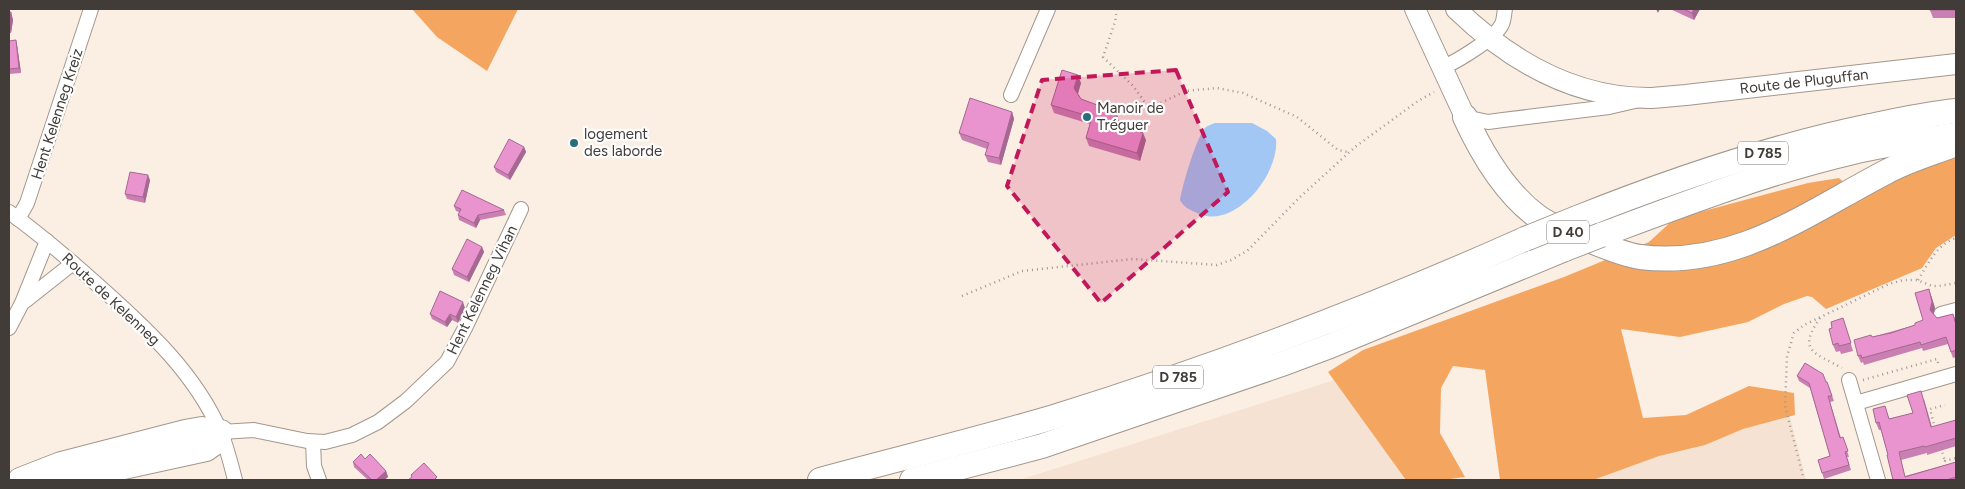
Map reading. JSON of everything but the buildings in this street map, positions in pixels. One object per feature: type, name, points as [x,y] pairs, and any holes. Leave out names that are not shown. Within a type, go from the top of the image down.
[{"type":"highway","name":"D 785","points":[[820,480],[1052,417],[1174,378],[1356,312],[1525,239],[1697,173],[1805,141],[1906,119],[1956,111]]},
{"type":"highway","name":"D 40","points":[[1465,117],[1476,142],[1490,163],[1521,202],[1538,217],[1607,248],[1638,256],[1666,259],[1692,257],[1720,251],[1747,244],[1773,234],[1902,164],[1956,144]]},
{"type":"highway","name":"D 785","points":[[912,480],[1042,446],[1288,362],[1565,249],[1734,186],[1852,152],[1956,134]]},
{"type":"highway","points":[[20,480],[61,464],[185,432],[202,429],[221,432],[216,442],[206,449],[64,480]]},
{"type":"main road","name":"D 40","points":[[1415,9],[1465,117]]},
{"type":"main road","name":"Route de Pluguffan","points":[[1456,9],[1488,38],[1518,60],[1547,75],[1574,85],[1609,93],[1651,98],[1774,86],[1956,64]]},
{"type":"street","name":"Hent Kelenneg Kreiz","points":[[14,215],[27,203],[92,9]]},
{"type":"street","points":[[1011,95],[1048,9]]},
{"type":"street","points":[[1446,77],[1461,58],[1488,38],[1502,23],[1505,9]]},
{"type":"street","name":"Route de Pluguffan","points":[[1465,117],[1488,122],[1608,107],[1651,98]]},
{"type":"street","name":"Hent Kelenneg Vihan","points":[[221,432],[254,430],[313,442],[324,442],[345,437],[378,422],[406,401],[447,362],[521,209]]},
{"type":"street","name":"Route de Kelenneg","points":[[14,215],[73,263],[155,338],[197,390],[221,432],[235,480]]},
{"type":"street","points":[[9,328],[22,303],[47,241]]},
{"type":"street","points":[[22,303],[73,263]]},
{"type":"street","points":[[1941,314],[1956,310]]},
{"type":"street","points":[[1856,403],[1950,376]]},
{"type":"street","points":[[1849,382],[1878,480]]},
{"type":"street","points":[[313,442],[314,466],[319,480]]},
{"type":"path","points":[[1117,9],[1104,57],[1133,86],[1144,101],[1152,107],[1186,91],[1217,88],[1243,93],[1297,117],[1338,150],[1349,152]]},
{"type":"path","points":[[962,296],[1022,271],[1133,260],[1217,264],[1231,260],[1247,252],[1298,198],[1349,152],[1418,101],[1446,77]]},
{"type":"path","points":[[1918,280],[1936,252],[1944,244],[1956,238]]},
{"type":"path","points":[[1804,480],[1784,406],[1787,356],[1794,333],[1804,325],[1888,284],[1904,280],[1918,280],[1932,286],[1956,283]]},
{"type":"path","points":[[1821,317],[1810,333],[1808,340],[1810,347],[1821,358],[1842,368],[1849,382],[1937,359],[1950,376]]},
{"type":"path","points":[[1937,435],[1930,409],[1945,405]]},
{"type":"path","points":[[1940,444],[1949,469]]},
{"type":"path","points":[[1945,461],[1956,458]]},
{"type":"highlighted area","points":[[1176,70],[1228,192],[1101,303],[1007,186],[1042,80]]},
{"type":"shaded area","points":[[412,9],[518,9],[487,71],[437,37]]},
{"type":"shaded area","points":[[1956,157],[1956,235],[1936,248],[1922,268],[1826,309],[1812,297],[1807,296],[1784,304],[1748,322],[1680,337],[1621,329],[1643,418],[1686,415],[1749,386],[1794,393],[1795,415],[1743,429],[1705,445],[1659,456],[1593,480],[1500,480],[1485,370],[1453,366],[1441,388],[1440,433],[1465,477],[1442,480],[1406,480],[1328,372],[1363,350],[1564,277],[1649,242],[1674,219],[1808,183],[1839,178],[1860,197],[1899,178]]},
{"type":"shaded area","points":[[1338,379],[1414,480],[1019,480]]},
{"type":"shaded area","points":[[1783,390],[1806,480],[1501,480],[1617,465]]},
{"type":"water","points":[[1215,123],[1252,123],[1267,131],[1276,139],[1275,153],[1270,168],[1262,183],[1251,196],[1238,207],[1224,214],[1210,216],[1188,209],[1180,200],[1186,174],[1201,133],[1205,128]]},
{"type":"place","name":"Manoir de Tréguer","points":[[1087,117]]},
{"type":"place","name":"logement des laborde","points":[[574,143]]}]
